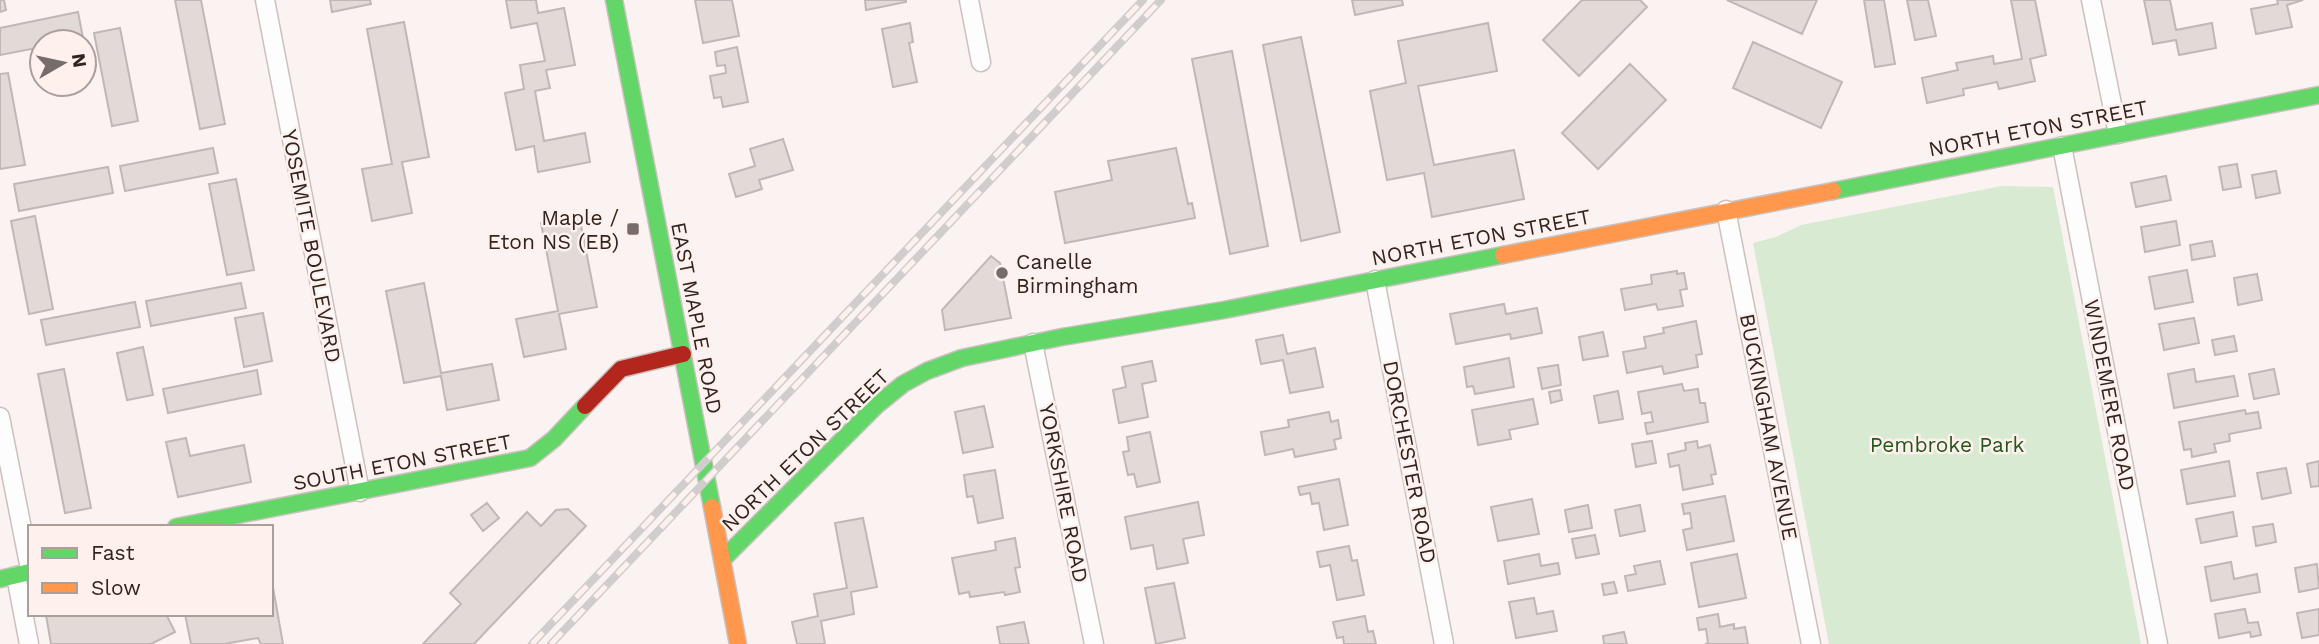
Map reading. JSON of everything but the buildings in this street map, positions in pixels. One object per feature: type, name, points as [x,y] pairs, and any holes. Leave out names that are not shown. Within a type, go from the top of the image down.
[{"type":"street","name":"YOSEMITE BOULEVARD","points":[[265,0],[360,492]]},
{"type":"street","name":"EAST MAPLE ROAD","points":[[614,0],[738,644]]},
{"type":"street","points":[[969,0],[981,62]]},
{"type":"street","points":[[2091,0],[2118,134]]},
{"type":"street","name":"NORTH ETON STREET","points":[[723,559],[877,405],[903,384],[927,371],[962,358],[1033,342],[1154,323],[2319,95]]},
{"type":"street","name":"WINDEMERE ROAD","points":[[2062,146],[2158,644]]},
{"type":"street","name":"BUCKINGHAM AVENUE","points":[[1726,210],[1811,644]]},
{"type":"street","name":"DORCHESTER ROAD","points":[[1375,280],[1444,644]]},
{"type":"street","name":"YORKSHIRE ROAD","points":[[1033,342],[1094,644]]},
{"type":"street","name":"SOUTH ETON STREET","points":[[187,525],[530,458],[554,439],[621,369],[682,354]]},
{"type":"street","points":[[0,417],[29,644]]},
{"type":"green space","name":"Pembroke Park","points":[[2002,186],[2053,187],[2141,644],[1829,644],[1753,243],[1776,237],[1801,225]]},
{"type":"railway","points":[[532,644],[1143,0]]},
{"type":"railway","points":[[551,644],[1161,0]]},
{"type":"traffic: fast","points":[[614,0],[712,507]]},
{"type":"traffic: fast","points":[[1833,191],[2319,95]]},
{"type":"traffic: fast","points":[[723,559],[877,405],[903,384],[927,371],[962,358],[1062,337],[1224,310],[1503,255]]},
{"type":"traffic: fast","points":[[186,525],[530,458],[554,439],[585,406]]},
{"type":"traffic: fast","points":[[0,579],[28,572]]},
{"type":"traffic: slow","points":[[1503,255],[1833,191]]},
{"type":"traffic: slow","points":[[712,507],[738,644]]},
{"type":"traffic: jam","points":[[585,406],[621,369],[683,354]]},
{"type":"place","name":"Maple / Eton NS (EB)","points":[[633,229]]},
{"type":"place","name":"Canelle Birmingham","points":[[1002,273]]}]
